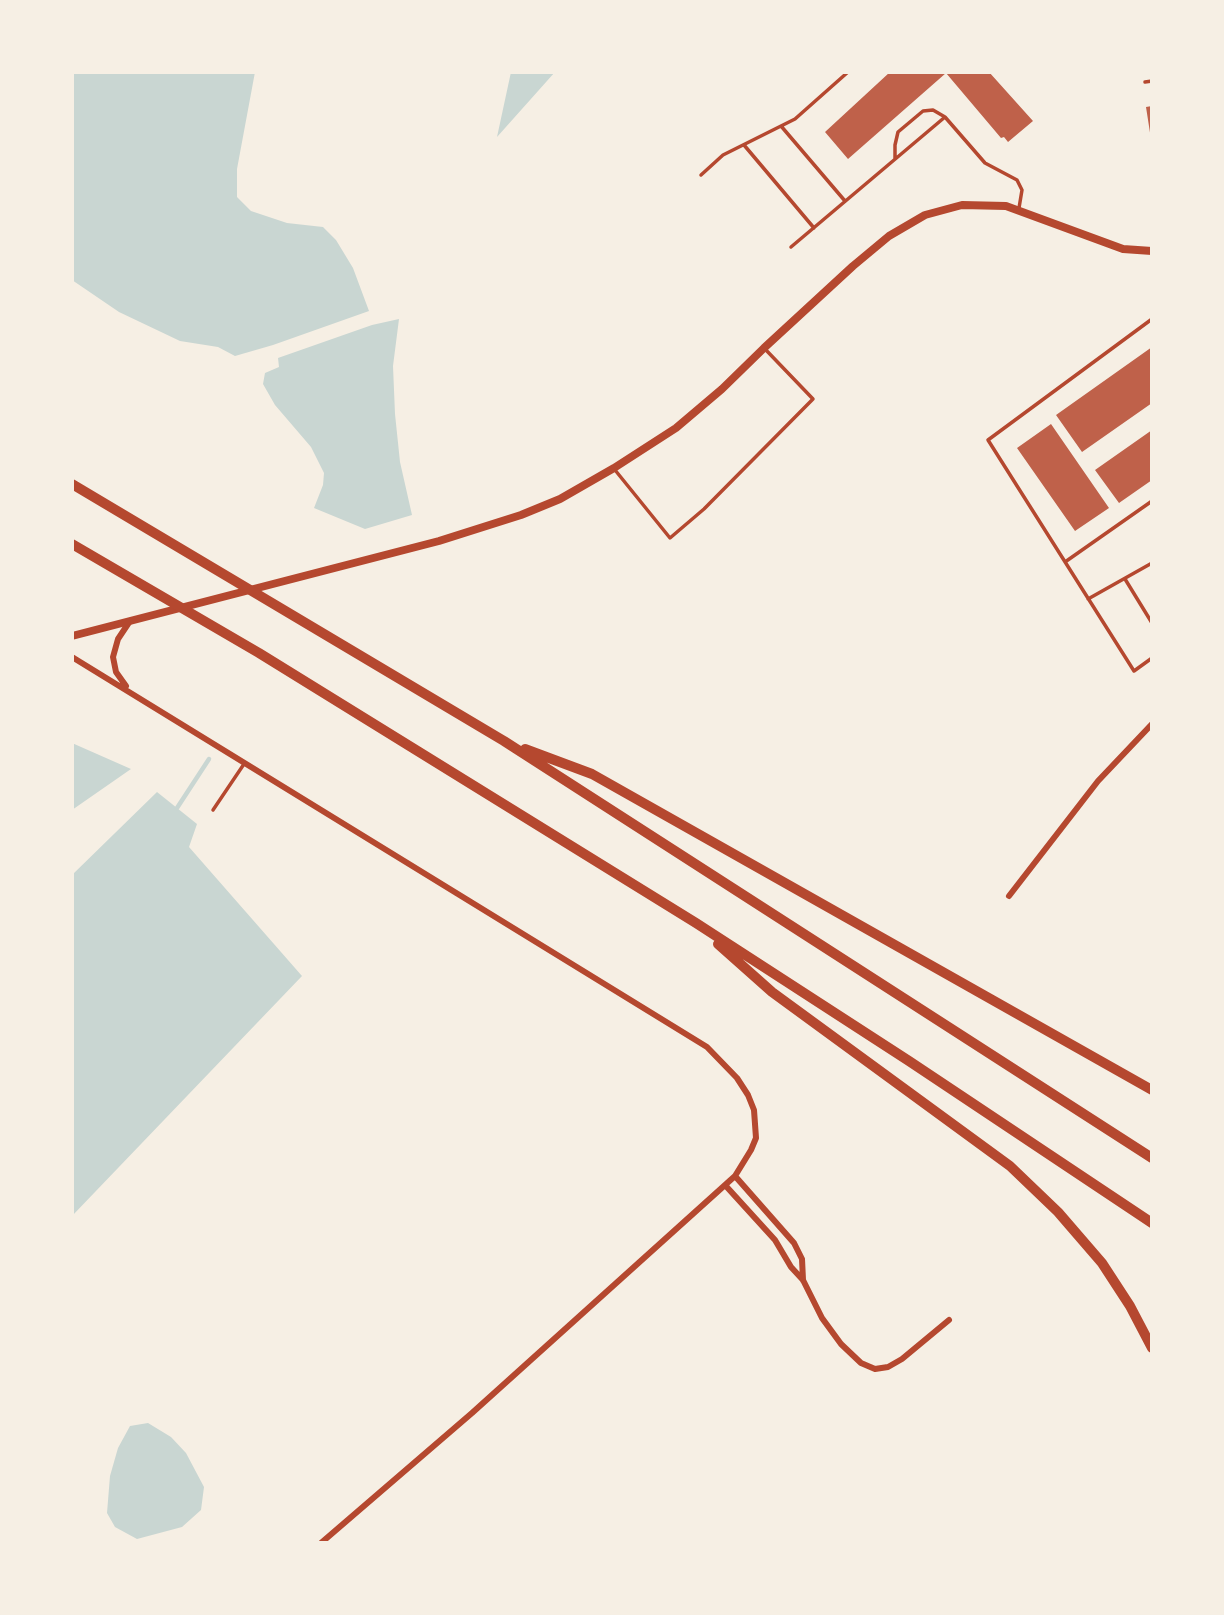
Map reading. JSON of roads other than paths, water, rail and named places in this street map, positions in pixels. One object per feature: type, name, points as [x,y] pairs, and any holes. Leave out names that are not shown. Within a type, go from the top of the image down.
[{"type":"highway","points":[[72,484],[503,741],[1152,1158]]},
{"type":"highway","points":[[72,544],[259,653],[696,923],[1152,1223]]},
{"type":"highway","points":[[503,741],[592,774],[1152,1090]]},
{"type":"highway","points":[[696,923],[772,992],[1010,1166],[1058,1212],[1102,1264],[1130,1306],[1152,1348]]},
{"type":"street","points":[[72,636],[479,529],[560,499],[677,428],[853,266],[905,226],[925,215],[961,205],[1006,206],[1112,246],[1152,251]]},
{"type":"street","points":[[129,691],[116,673],[113,657],[118,639],[130,621]]},
{"type":"street","points":[[72,657],[707,1047],[737,1078],[754,1110],[755,1138],[735,1176],[472,1413],[321,1543]]},
{"type":"street","points":[[1009,896],[1098,781],[1152,724]]},
{"type":"street","points":[[735,1176],[794,1243],[802,1259],[803,1280]]},
{"type":"street","points":[[725,1185],[775,1240],[791,1267],[803,1280],[822,1318],[841,1344],[861,1363],[875,1369],[888,1367],[949,1320]]},
{"type":"lane","points":[[701,175],[723,155],[794,119],[848,72]]},
{"type":"lane","points":[[1145,82],[1152,81]]},
{"type":"lane","points":[[895,159],[898,132],[923,111],[933,110],[945,117],[985,163],[1017,180],[1022,190],[1019,210]]},
{"type":"lane","points":[[791,247],[945,117]]},
{"type":"lane","points":[[781,126],[845,201]]},
{"type":"lane","points":[[744,145],[814,228]]},
{"type":"lane","points":[[1152,318],[988,440],[1134,671],[1152,657]]},
{"type":"lane","points":[[614,468],[670,538],[704,509],[813,399],[764,348]]},
{"type":"lane","points":[[1065,562],[1152,501]]},
{"type":"lane","points":[[1088,599],[1152,563]]},
{"type":"lane","points":[[1125,579],[1152,623]]},
{"type":"lane","points":[[213,810],[245,762]]},
{"type":"waterway","points":[[177,808],[209,759]]}]
